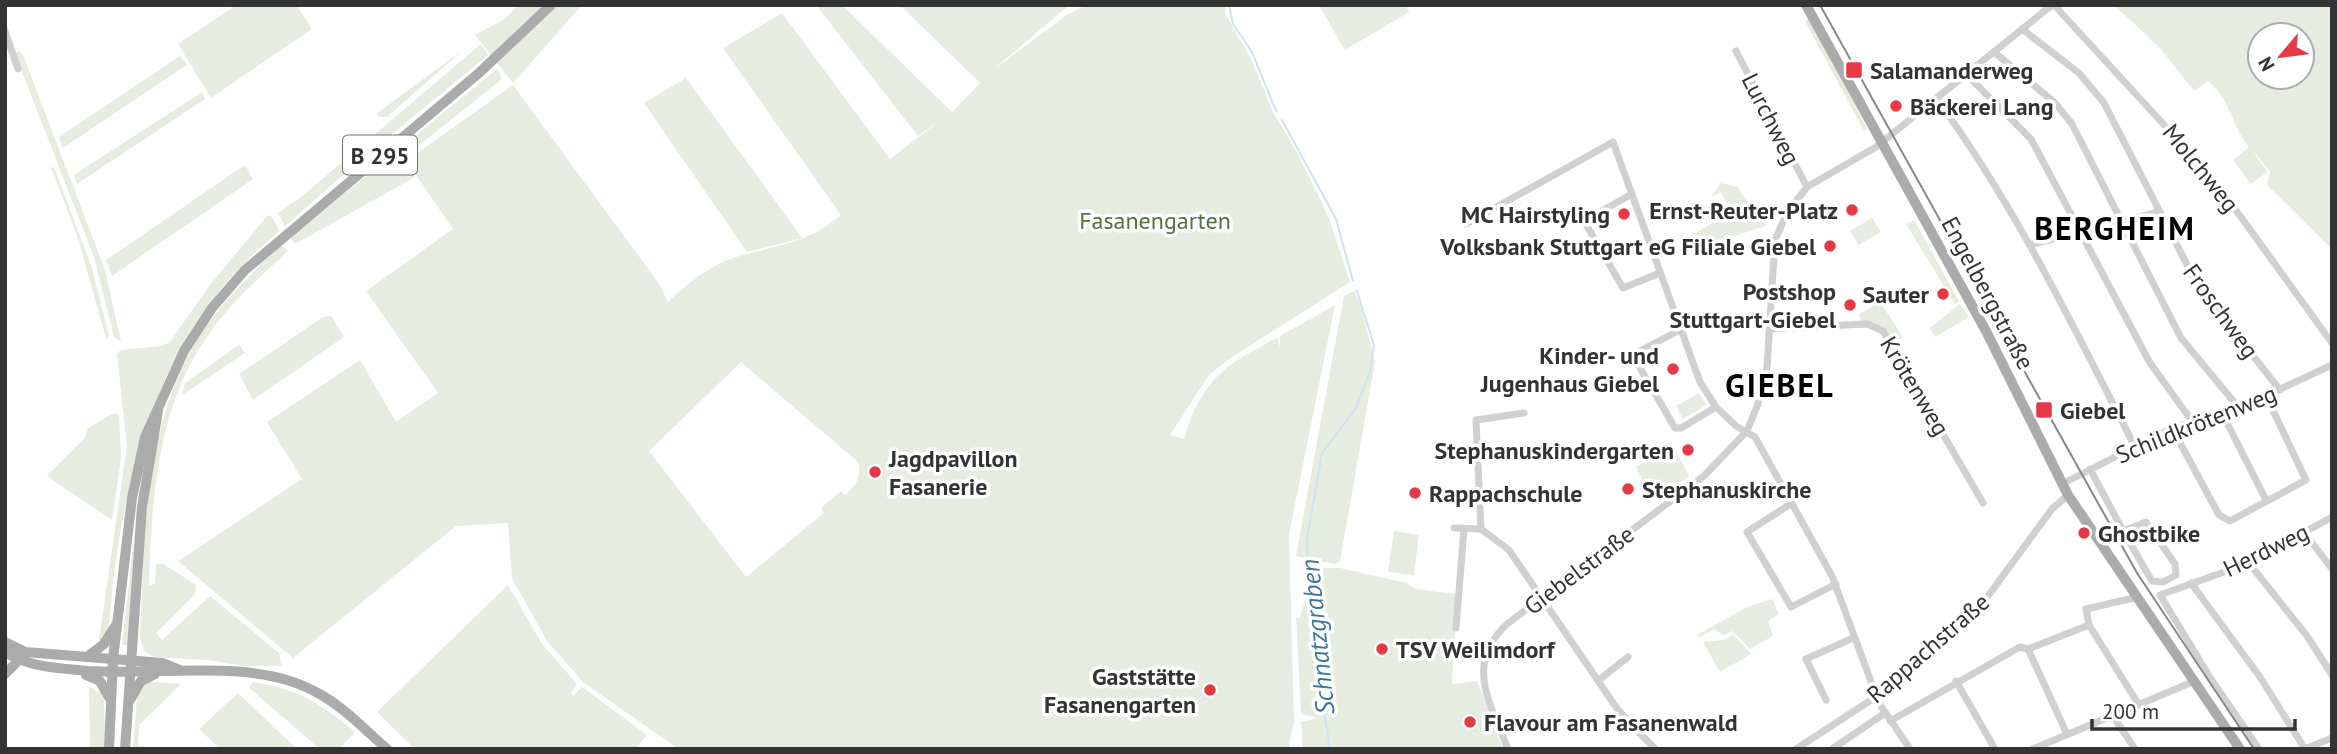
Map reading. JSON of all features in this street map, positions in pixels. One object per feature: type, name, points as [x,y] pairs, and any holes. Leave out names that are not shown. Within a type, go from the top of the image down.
[{"type":"main road","name":"B 295","points":[[109,749],[111,672],[140,459],[150,422],[197,329],[244,270],[479,73],[551,5]]},
{"type":"main road","name":"Engelbergstraße","points":[[1806,5],[1986,331],[2068,495],[2240,749]]},
{"type":"main road","name":"B 295","points":[[125,749],[142,507],[159,407]]},
{"type":"main road","points":[[87,657],[104,644],[117,624]]},
{"type":"main road","points":[[5,642],[22,657],[131,660],[163,663],[180,671]]},
{"type":"main road","points":[[5,652],[83,670],[130,673],[251,673],[298,684],[342,709],[387,749]]},
{"type":"main road","points":[[5,674],[22,657]]},
{"type":"main road","points":[[83,670],[87,676],[100,681],[109,697]]},
{"type":"main road","points":[[128,702],[141,681],[155,673]]},
{"type":"street","points":[[1881,142],[2053,5]]},
{"type":"street","name":"Molchweg","points":[[2053,5],[2212,177],[2332,343]]},
{"type":"street","name":"Froschweg","points":[[2022,29],[2079,73],[2104,103],[2198,286],[2280,390]]},
{"type":"street","points":[[5,31],[18,69]]},
{"type":"street","name":"Lurchweg","points":[[1736,51],[1807,187]]},
{"type":"street","points":[[1994,52],[2055,103],[2072,124],[2181,338],[2239,408]]},
{"type":"street","points":[[1966,74],[2031,139],[2150,363],[2192,421]]},
{"type":"street","points":[[1936,98],[1991,179],[2030,245],[2134,445]]},
{"type":"street","points":[[1466,224],[1613,142],[1698,378],[1716,407],[1736,426],[1755,437],[1836,584],[1853,638],[1877,696],[1885,713],[1910,749]]},
{"type":"street","name":"Giebelstraße","points":[[1508,749],[1483,681],[1485,652],[1498,632],[1704,476],[1747,431],[1763,387],[1770,329],[1775,240],[1787,213],[1807,187],[1881,142]]},
{"type":"street","points":[[1632,194],[1584,221],[1623,288],[1660,274]]},
{"type":"street","points":[[2030,245],[2158,212]]},
{"type":"street","name":"Krötenweg","points":[[1770,329],[1867,324],[1884,331],[1983,503]]},
{"type":"street","points":[[1680,330],[1638,352],[1636,361],[1675,428],[1681,428],[1716,407]]},
{"type":"street","name":"Schildkrötenweg","points":[[2062,484],[2172,428],[2239,408],[2332,365]]},
{"type":"street","points":[[2172,428],[2222,518],[2227,521],[2235,519],[2306,480],[2266,396]]},
{"type":"street","points":[[1481,529],[1476,420],[1524,412]]},
{"type":"street","points":[[2222,413],[2266,500]]},
{"type":"street","points":[[2090,469],[2123,531],[2152,581],[2163,582],[2176,575],[2175,564],[2146,522],[2123,531]]},
{"type":"street","name":"Rappachstraße","points":[[1797,749],[1877,696],[1977,611],[2052,509],[2068,495]]},
{"type":"street","points":[[1792,503],[1747,532],[1791,607],[1836,584]]},
{"type":"street","name":"Herdweg","points":[[2259,749],[2211,679],[2161,594],[2249,563],[2332,517]]},
{"type":"street","points":[[1454,528],[1481,529],[1509,550],[1618,709],[1655,749]]},
{"type":"street","points":[[1456,628],[1464,529]]},
{"type":"street","points":[[2304,532],[2332,569]]},
{"type":"street","points":[[2249,563],[2307,636],[2332,675]]},
{"type":"street","points":[[2191,583],[2260,677],[2305,749],[2332,738]]},
{"type":"street","points":[[2138,597],[2086,609],[2089,625],[2139,705]]},
{"type":"street","points":[[1890,721],[1956,681],[2020,647],[2028,649],[2089,625]]},
{"type":"street","points":[[1826,700],[1805,659],[1853,638]]},
{"type":"street","points":[[2028,649],[2067,734]]},
{"type":"street","points":[[1599,680],[1628,657]]},
{"type":"street","points":[[1956,681],[1995,749]]},
{"type":"street","points":[[2033,749],[2050,746],[2067,734],[2195,681]]},
{"type":"street","points":[[1832,749],[1841,746],[1885,713]]},
{"type":"street","points":[[2113,716],[2135,749]]},
{"type":"green space","points":[[236,5],[296,5],[312,29],[211,98],[178,44]]},
{"type":"green space","points":[[519,5],[582,5],[513,83],[475,35],[503,20]]},
{"type":"green space","name":"Fasanengarten","points":[[816,5],[842,5],[952,112],[991,72],[980,83],[900,5],[1069,5],[993,70],[1067,15],[1086,5],[1226,5],[1225,13],[1251,59],[1273,112],[1298,154],[1329,218],[1350,282],[1229,359],[1209,375],[1170,435],[1184,439],[1207,388],[1229,366],[1277,338],[1280,347],[1280,336],[1335,305],[1289,534],[1294,722],[1288,749],[679,749],[584,683],[547,641],[512,578],[508,523],[456,526],[293,658],[178,561],[302,479],[267,422],[360,360],[396,422],[438,393],[366,291],[453,229],[412,169],[415,177],[295,244],[290,238],[497,69],[502,79],[418,146],[392,171],[513,85],[660,285],[668,302],[691,282],[717,265],[804,238],[841,215],[723,48],[782,13],[890,159],[946,116],[918,136]],"holes":[[[741,362],[858,462],[859,477],[849,491],[845,495],[841,491],[821,508],[824,513],[746,577],[649,451]]]},
{"type":"green space","points":[[1319,5],[1406,5],[1409,12],[1345,50]]},
{"type":"green space","points":[[2114,5],[2332,5],[2332,249],[2267,185],[2270,171],[2252,150],[2267,172],[2251,184],[2233,160],[2249,147],[2226,104],[2208,81],[2194,91],[2160,48]]},
{"type":"green space","points":[[1809,19],[1867,128],[1864,131],[1805,21]]},
{"type":"green space","points":[[481,44],[488,55],[285,226],[278,213],[300,198]]},
{"type":"green space","points":[[464,49],[387,117],[379,117],[376,114]]},
{"type":"green space","points":[[19,51],[23,55],[105,270],[121,342],[114,337],[94,257],[21,69],[16,53]]},
{"type":"green space","points":[[180,56],[187,65],[63,148],[59,137]]},
{"type":"green space","points":[[686,78],[802,238],[747,252],[644,103]]},
{"type":"green space","points":[[202,92],[205,99],[77,184],[74,175]]},
{"type":"green space","points":[[245,165],[253,179],[112,276],[106,260]]},
{"type":"green space","points":[[54,167],[92,268],[109,336],[106,338],[77,235],[51,168]]},
{"type":"green space","points":[[1721,183],[1738,187],[1767,225],[1686,253],[1680,242],[1731,212],[1721,192],[1711,197]]},
{"type":"green space","points":[[267,216],[271,216],[280,231],[245,263],[214,297],[168,372],[151,413],[127,500],[116,557],[108,631],[101,643],[99,640],[127,446],[117,355],[120,350],[161,346],[170,342],[209,286]]},
{"type":"green space","points":[[1872,218],[1881,232],[1858,245],[1850,231]]},
{"type":"green space","points":[[1914,220],[1959,301],[1955,304],[1906,224]]},
{"type":"green space","points":[[281,245],[288,251],[249,288],[213,328],[194,357],[180,387],[161,451],[152,517],[149,585],[155,584],[156,565],[162,563],[196,585],[195,594],[156,633],[162,640],[210,596],[279,653],[282,666],[243,666],[209,660],[154,657],[144,651],[140,637],[144,556],[152,475],[159,435],[171,396],[187,359],[208,324],[233,293]]},
{"type":"green space","points":[[1354,291],[1361,306],[1375,362],[1340,561],[1334,564],[1296,556],[1344,296]]},
{"type":"green space","points":[[1880,302],[1903,337],[1894,345],[1885,332],[1862,324],[1859,314]]},
{"type":"green space","points":[[1960,304],[1969,317],[1935,337],[1930,328]]},
{"type":"green space","points":[[331,316],[344,337],[253,400],[239,374],[323,317]]},
{"type":"green space","points":[[239,345],[245,353],[182,395],[185,383]]},
{"type":"green space","points":[[1699,393],[1706,405],[1683,419],[1676,406]]},
{"type":"green space","points":[[111,414],[119,414],[121,459],[112,520],[47,476],[85,438],[87,429]]},
{"type":"green space","points":[[1673,446],[1689,476],[1667,493],[1650,496],[1636,467]]},
{"type":"green space","points":[[140,484],[128,645],[122,645]]},
{"type":"green space","points":[[1394,531],[1419,535],[1414,575],[1388,572]]},
{"type":"green space","name":"TSV Weilimdorf","points":[[1313,568],[1340,568],[1407,583],[1416,589],[1457,594],[1452,684],[1477,681],[1503,749],[1303,749],[1301,722],[1318,718],[1301,714],[1296,618],[1300,618]]},
{"type":"green space","points":[[508,585],[542,644],[577,684],[571,693],[573,696],[582,687],[647,735],[635,749],[415,749],[377,712]]},
{"type":"green space","points":[[1772,599],[1779,614],[1768,621],[1773,636],[1750,649],[1733,631],[1723,635],[1714,629],[1699,638],[1697,635],[1747,607]]},
{"type":"green space","points":[[1733,635],[1751,654],[1720,672],[1703,642],[1724,640]]},
{"type":"green space","points":[[147,681],[181,684],[139,725],[138,749],[133,749],[137,698]]},
{"type":"green space","points":[[253,682],[296,693],[331,713],[355,732],[339,749],[320,749],[249,688]]},
{"type":"green space","points":[[89,686],[97,692],[101,689],[104,695],[105,749],[90,749]]},
{"type":"green space","points":[[238,693],[297,749],[220,749],[199,729]]},
{"type":"waterway","name":"Schnatzgraben","points":[[1229,5],[1233,24],[1252,52],[1276,111]]},
{"type":"waterway","name":"Schnatzgraben","points":[[1282,120],[1336,219],[1353,281]]},
{"type":"waterway","name":"Schnatzgraben","points":[[1330,749],[1309,616],[1307,539],[1322,453],[1356,408],[1370,371],[1374,345],[1357,291]]},
{"type":"tram line","points":[[1820,5],[2137,573],[2254,749]]},
{"type":"place","name":"Salamanderweg","points":[[1854,70]]},
{"type":"place","name":"Bäckerei Lang","points":[[1896,106]]},
{"type":"place","name":"Ernst-Reuter-Platz","points":[[1852,210]]},
{"type":"place","name":"MC Hairstyling","points":[[1624,214]]},
{"type":"place","name":"Volksbank Stuttgart eG Filiale Giebel","points":[[1830,246]]},
{"type":"place","name":"Sauter","points":[[1943,294]]},
{"type":"place","name":"Postshop Stuttgart-Giebel","points":[[1850,305]]},
{"type":"place","name":"Kinder- und Jugenhaus Giebel","points":[[1673,369]]},
{"type":"place","name":"Giebel","points":[[2044,410]]},
{"type":"place","name":"Stephanuskindergarten","points":[[1688,450]]},
{"type":"place","name":"Jagdpavillon Fasanerie","points":[[875,472]]},
{"type":"place","name":"Stephanuskirche","points":[[1628,489]]},
{"type":"place","name":"Rappachschule","points":[[1415,493]]},
{"type":"place","name":"Ghostbike","points":[[2084,533]]},
{"type":"place","name":"TSV Weilimdorf","points":[[1382,649]]},
{"type":"place","name":"Gaststätte Fasanengarten","points":[[1210,690]]},
{"type":"place","name":"Flavour am Fasanenwald","points":[[1470,722]]},
{"type":"district","name":"BERGHEIM","points":[[2115,228]]},
{"type":"district","name":"GIEBEL","points":[[1780,385]]}]
